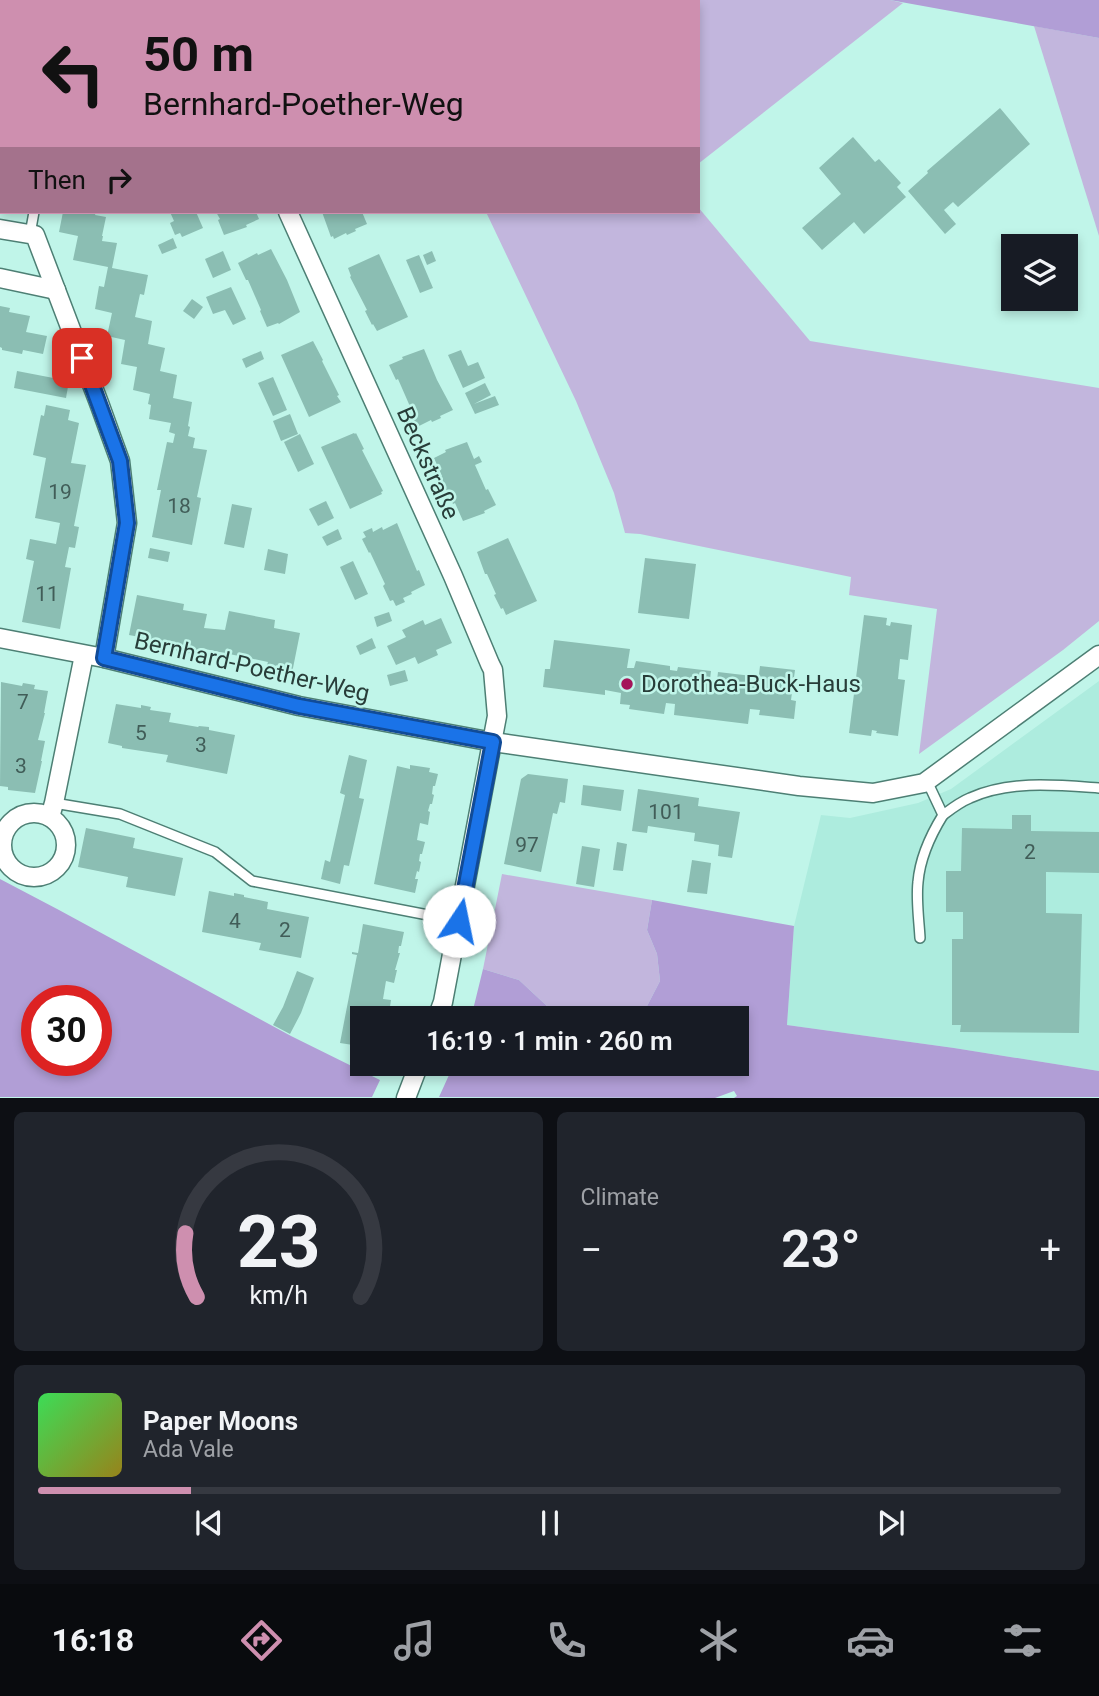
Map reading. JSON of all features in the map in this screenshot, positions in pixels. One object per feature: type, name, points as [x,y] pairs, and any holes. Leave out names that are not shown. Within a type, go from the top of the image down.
[{"type":"street","name":"Beckstraße","points":[[289,214],[493,670],[497,716],[442,1006]]},
{"type":"street","points":[[0,229],[35,235],[120,461],[127,523],[104,658]]},
{"type":"street","points":[[0,278],[56,290]]},
{"type":"street","name":"Bernhard-Poether-Weg","points":[[0,638],[104,658],[299,706],[493,742]]},
{"type":"street","points":[[52,810],[21,816],[12,821],[1,837],[5,858],[18,872],[27,876],[47,874],[55,869],[65,851],[63,832],[52,810],[84,655]]},
{"type":"street","points":[[493,742],[799,786],[873,793],[928,781],[1099,655]]},
{"type":"street","points":[[405,1097],[414,1076]]},
{"type":"lane","points":[[30,234],[34,214]]},
{"type":"lane","points":[[928,781],[943,815]]},
{"type":"lane","points":[[920,938],[920,869],[932,832],[943,815],[967,799],[1003,788],[1099,788]]},
{"type":"lane","points":[[52,810],[120,814],[215,852],[253,881],[459,921]]},
{"type":"shaded area","points":[[700,0],[890,0],[903,3],[700,162]]},
{"type":"shaded area","points":[[890,0],[1099,0],[1099,38]]},
{"type":"shaded area","points":[[1034,26],[1099,38],[1099,236]]},
{"type":"shaded area","points":[[700,209],[810,341],[1099,388],[1099,621],[919,754],[937,609],[849,595],[851,577],[625,533],[614,493],[576,401],[487,214],[700,214]]},
{"type":"shaded area","points":[[1099,681],[1099,1071],[787,1025],[794,926],[821,815],[850,818],[918,803],[951,789]]},
{"type":"shaded area","points":[[502,874],[652,900],[647,930],[657,954],[660,981],[647,1006],[547,1006],[519,980],[483,969]]},
{"type":"shaded area","points":[[0,879],[350,1065],[350,1076],[372,1076],[380,1080],[372,1097],[0,1097]]},
{"type":"shaded area","points":[[652,900],[794,926],[787,1025],[1099,1071],[1099,1097],[734,1098],[737,1096],[734,1091],[715,1098],[439,1097],[449,1076],[749,1076],[749,1006],[647,1006],[660,981],[657,954],[647,930]]},
{"type":"shaded area","points":[[483,969],[519,980],[547,1006],[474,1006]]},
{"type":"building","points":[[1000,108],[1030,144],[958,207],[953,202],[944,210],[956,224],[945,234],[908,191],[928,173],[927,171]]},
{"type":"building","points":[[853,137],[875,162],[879,159],[901,183],[897,187],[906,197],[864,234],[854,222],[822,250],[802,228],[841,194],[819,168]]},
{"type":"building","points":[[63,214],[95,214],[106,217],[102,241],[117,243],[112,268],[148,275],[135,317],[152,321],[148,344],[165,348],[160,371],[177,375],[173,398],[192,402],[188,436],[195,438],[193,448],[207,450],[197,497],[201,498],[192,545],[152,537],[161,490],[157,490],[167,442],[173,443],[175,434],[169,432],[171,423],[149,419],[150,394],[133,390],[137,367],[121,364],[125,340],[107,336],[112,313],[95,309],[99,286],[104,287],[108,267],[73,260],[78,236],[59,232]]},
{"type":"building","points":[[171,214],[197,214],[203,228],[182,237],[180,233],[175,235],[170,223],[174,221]]},
{"type":"building","points":[[217,214],[257,214],[259,219],[246,225],[247,227],[224,235],[218,220],[220,219]]},
{"type":"building","points":[[323,214],[363,214],[367,224],[347,235],[346,233],[334,239]]},
{"type":"building","points":[[173,238],[177,248],[162,254],[158,245]]},
{"type":"building","points":[[271,249],[300,312],[279,324],[267,327],[238,263]]},
{"type":"building","points":[[223,251],[231,270],[213,278],[205,259]]},
{"type":"building","points":[[432,251],[436,261],[427,265],[423,255]]},
{"type":"building","points":[[379,254],[408,317],[377,331],[365,311],[367,310],[348,268]]},
{"type":"building","points":[[419,255],[433,288],[420,293],[406,260]]},
{"type":"building","points":[[231,287],[246,319],[233,325],[225,310],[213,314],[206,297]]},
{"type":"building","points":[[192,299],[203,307],[194,319],[183,311]]},
{"type":"building","points":[[0,306],[10,308],[9,312],[30,316],[26,332],[47,336],[43,354],[2,350]]},
{"type":"building","points":[[313,341],[341,402],[309,417],[281,355]]},
{"type":"building","points":[[424,349],[453,410],[440,416],[441,418],[417,427],[398,379],[396,380],[389,365]]},
{"type":"building","points":[[461,350],[468,366],[478,362],[485,378],[463,388],[448,355]]},
{"type":"building","points":[[261,351],[264,359],[246,368],[242,359]]},
{"type":"building","points":[[17,371],[69,381],[66,398],[14,388]]},
{"type":"building","points":[[273,377],[287,410],[273,416],[258,383]]},
{"type":"building","points":[[485,383],[491,395],[474,404],[495,396],[499,405],[475,414],[465,393]]},
{"type":"building","points":[[46,405],[70,410],[68,420],[79,423],[71,463],[86,465],[74,526],[79,527],[75,548],[69,547],[65,567],[71,568],[60,629],[22,622],[34,561],[26,559],[30,539],[56,544],[60,523],[35,518],[46,458],[33,455],[41,415],[44,416]]},
{"type":"building","points":[[290,414],[298,434],[281,441],[273,421]]},
{"type":"building","points":[[354,433],[383,491],[382,494],[350,509],[321,447]]},
{"type":"building","points":[[300,434],[314,464],[298,472],[284,442]]},
{"type":"building","points":[[467,442],[474,459],[479,456],[482,462],[475,465],[496,505],[484,511],[485,513],[463,521],[446,490],[434,458],[446,452],[445,450]]},
{"type":"building","points":[[326,501],[334,518],[318,526],[309,509]]},
{"type":"building","points":[[232,504],[252,508],[244,548],[224,544]]},
{"type":"building","points":[[397,523],[425,585],[411,592],[412,594],[403,598],[405,602],[396,606],[393,600],[390,601],[383,586],[385,584],[362,539],[366,537],[363,532],[372,528],[373,532],[382,527],[383,530]]},
{"type":"building","points":[[338,529],[342,539],[327,546],[322,537]]},
{"type":"building","points":[[508,538],[537,601],[506,615],[494,595],[496,594],[477,552]]},
{"type":"building","points":[[150,548],[170,552],[168,562],[148,558]]},
{"type":"building","points":[[268,549],[288,554],[285,574],[264,570]]},
{"type":"building","points":[[645,558],[696,564],[689,619],[638,613]]},
{"type":"building","points":[[353,561],[368,594],[355,600],[340,567]]},
{"type":"building","points":[[137,595],[184,604],[183,610],[207,614],[204,628],[225,630],[229,611],[275,620],[274,628],[300,633],[292,673],[266,668],[268,662],[200,648],[199,655],[176,651],[177,644],[129,635]]},
{"type":"building","points":[[389,612],[392,621],[377,627],[374,617]]},
{"type":"building","points":[[864,615],[887,618],[886,625],[890,626],[891,622],[912,625],[908,660],[900,659],[898,679],[905,680],[898,736],[872,730],[871,736],[849,733]]},
{"type":"building","points":[[441,618],[452,643],[436,650],[438,655],[418,664],[415,657],[396,665],[387,646],[406,637],[402,630],[423,620],[425,625]]},
{"type":"building","points":[[372,638],[376,648],[360,655],[356,646]]},
{"type":"building","name":"Dorothea-Buck-Haus","points":[[554,640],[630,649],[627,668],[634,668],[636,661],[670,666],[670,670],[677,671],[678,667],[711,671],[709,688],[716,689],[718,672],[752,676],[751,681],[758,682],[760,666],[795,670],[791,700],[796,701],[794,719],[759,715],[760,710],[750,709],[748,724],[674,715],[675,704],[666,703],[664,714],[629,709],[630,705],[620,704],[621,693],[605,690],[605,695],[543,687],[545,669],[550,669]]},
{"type":"building","points":[[405,670],[408,681],[390,686],[387,675]]},
{"type":"building","points":[[1,682],[22,686],[23,683],[35,685],[34,689],[48,691],[38,740],[45,741],[35,793],[8,790],[8,787],[0,786]]},
{"type":"building","points":[[116,704],[151,707],[150,710],[171,713],[169,722],[209,727],[209,730],[235,735],[227,774],[166,762],[168,755],[122,748],[108,743]]},
{"type":"building","points":[[349,755],[367,760],[359,798],[364,799],[349,866],[344,865],[340,884],[321,879],[325,860],[330,862],[345,795],[340,793]]},
{"type":"building","points":[[410,765],[430,768],[429,772],[438,774],[428,811],[428,825],[420,823],[417,840],[425,842],[415,879],[418,879],[415,893],[374,884],[397,766],[410,769]]},
{"type":"building","points":[[528,774],[568,779],[565,803],[560,802],[557,814],[553,813],[541,872],[504,864],[521,779]]},
{"type":"building","points":[[583,785],[624,790],[621,811],[581,805]]},
{"type":"building","points":[[638,789],[699,798],[698,806],[740,812],[732,858],[718,856],[719,845],[694,841],[695,833],[648,826],[647,833],[632,831]]},
{"type":"building","points":[[1012,815],[1031,815],[1031,831],[1099,832],[1099,873],[1046,872],[1046,913],[1082,914],[1079,1033],[960,1032],[961,1025],[952,1025],[952,939],[963,939],[963,912],[946,912],[946,871],[961,871],[962,828],[1012,829]]},
{"type":"building","points":[[86,828],[135,838],[133,848],[183,858],[175,896],[126,887],[128,877],[78,867]]},
{"type":"building","points":[[617,842],[627,844],[623,871],[613,870]]},
{"type":"building","points":[[582,846],[600,849],[594,887],[576,884]]},
{"type":"building","points":[[692,860],[711,863],[707,894],[687,892]]},
{"type":"building","points":[[209,891],[234,896],[234,893],[244,895],[268,902],[267,909],[309,917],[301,958],[259,950],[261,943],[202,932]]},
{"type":"building","points":[[363,924],[404,932],[399,946],[394,983],[386,981],[383,999],[391,1000],[390,1006],[350,1006],[350,1045],[340,1043],[357,955],[352,952],[358,953]]},
{"type":"building","points":[[297,971],[314,978],[290,1034],[273,1025]]},
{"type":"place","name":"Dorothea-Buck-Haus","points":[[627,684]]},
{"type":"route","points":[[82,358],[120,461],[127,523],[104,658],[299,706],[493,742],[459,921]]}]
